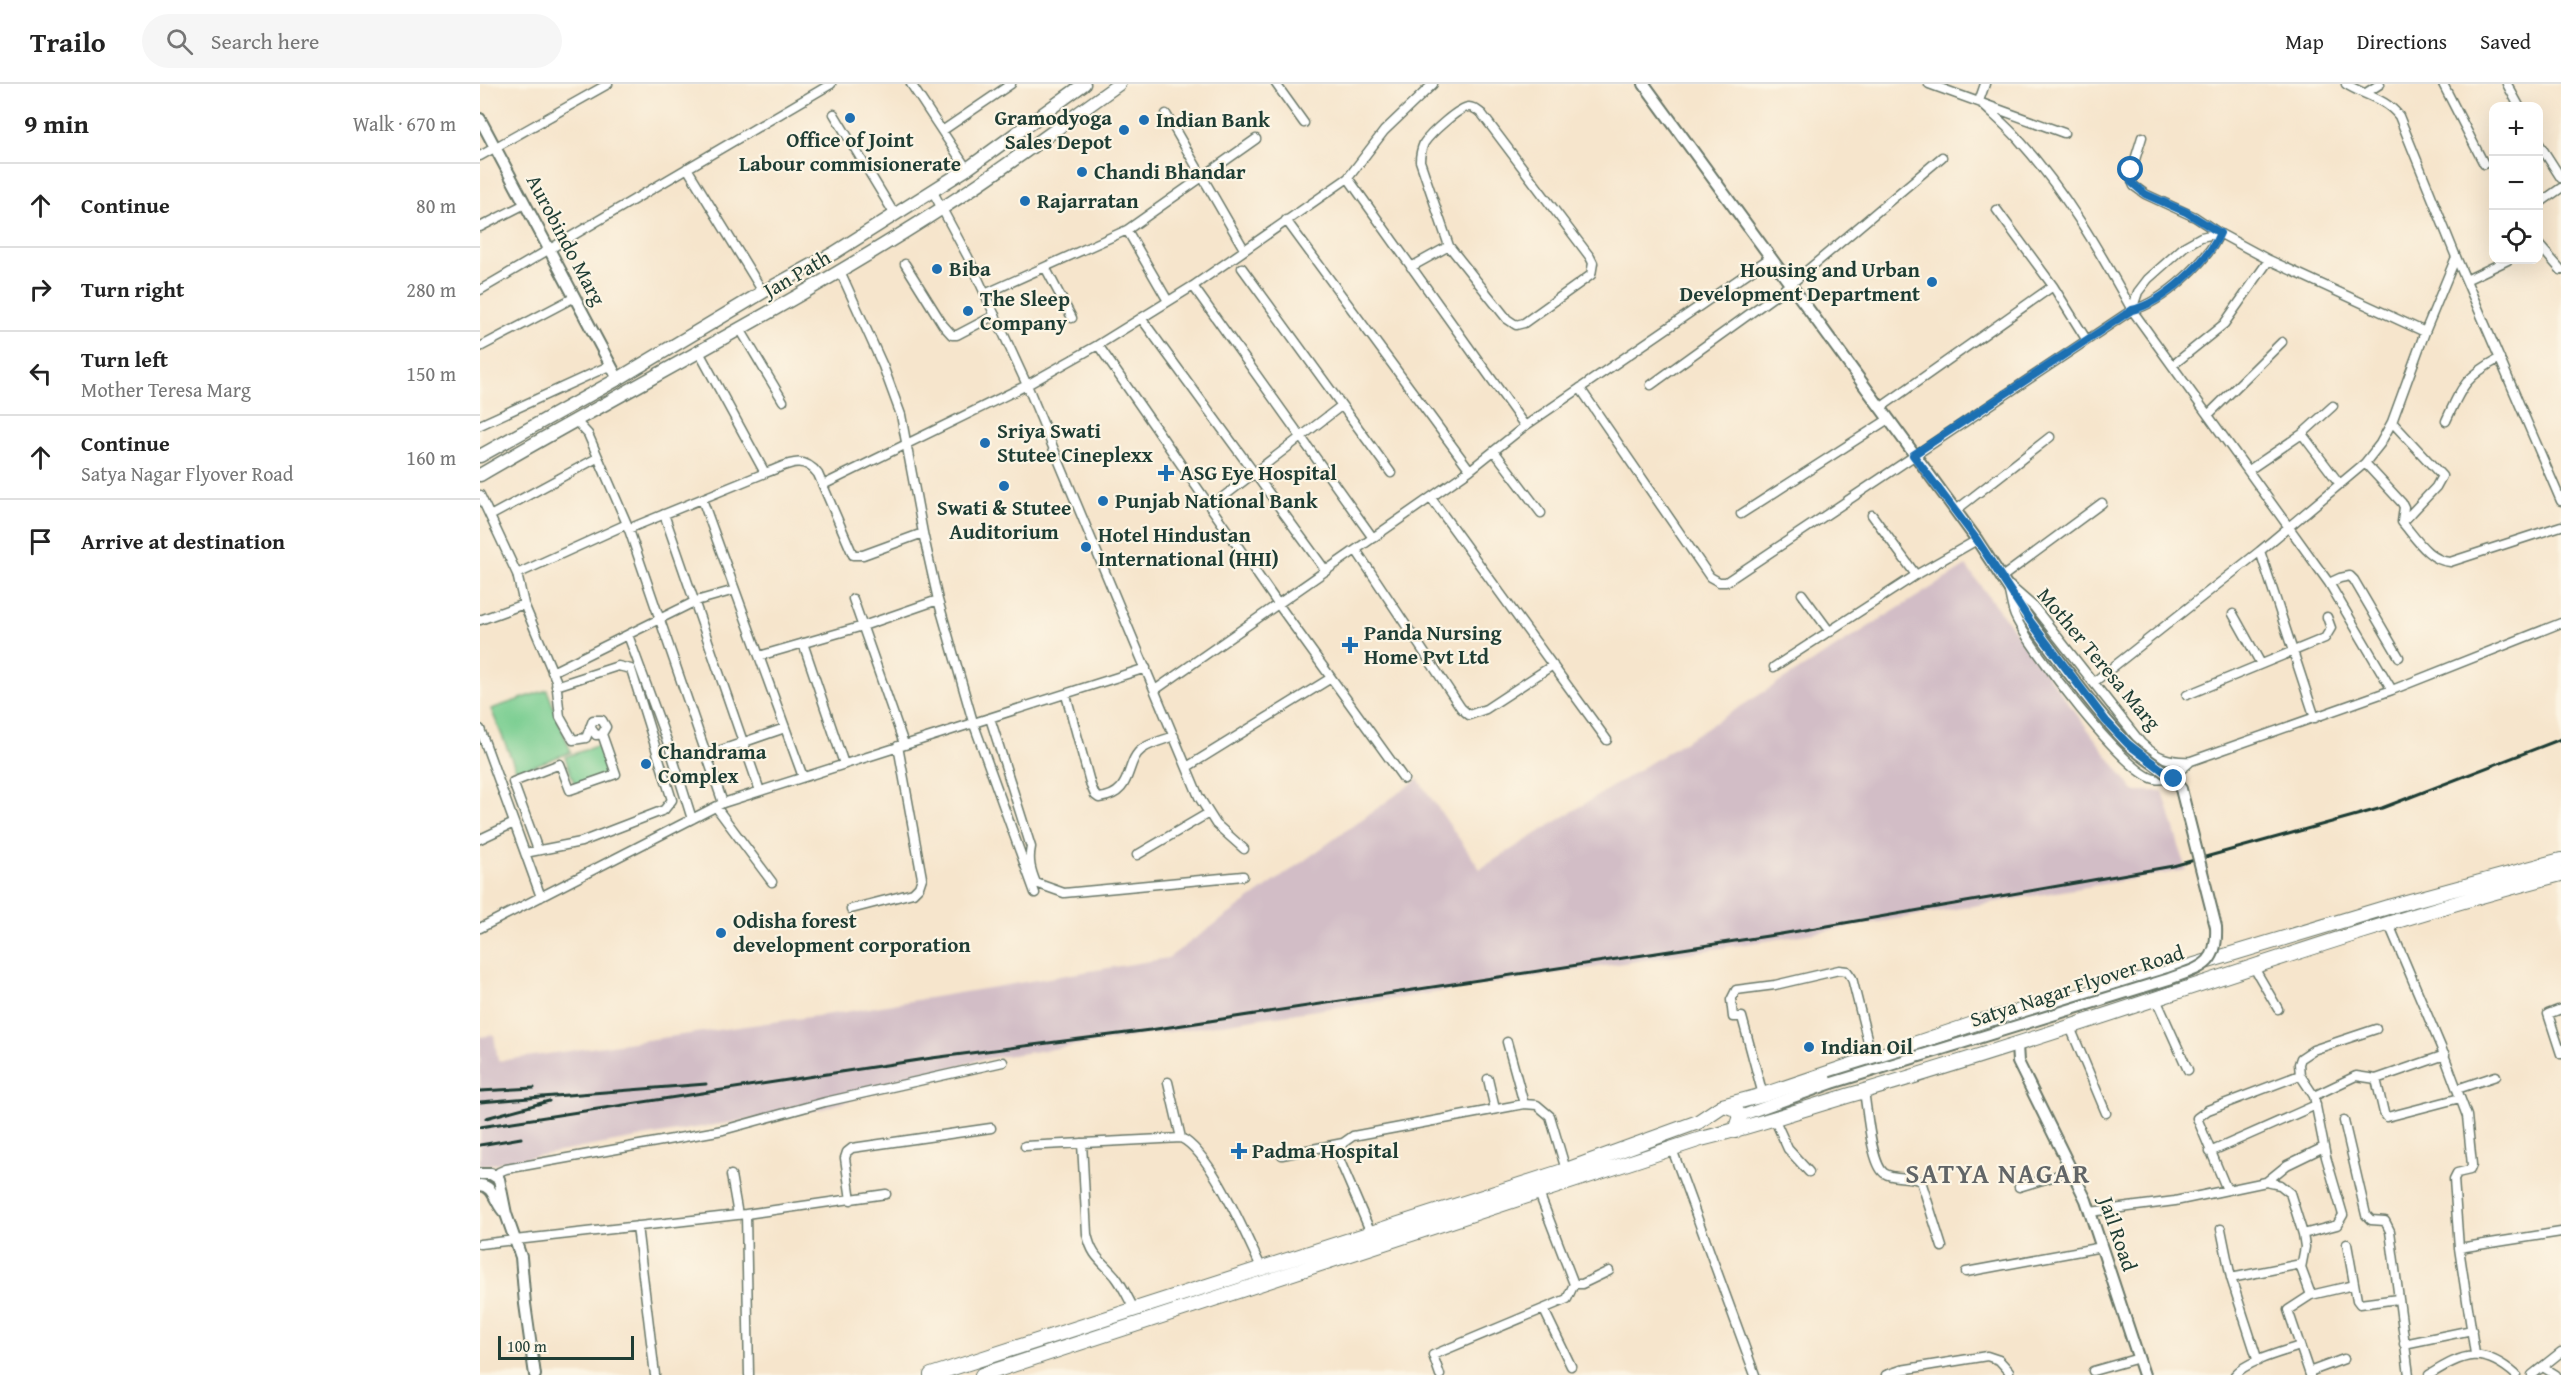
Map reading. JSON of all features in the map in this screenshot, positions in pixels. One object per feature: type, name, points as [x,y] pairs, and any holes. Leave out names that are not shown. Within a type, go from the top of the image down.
[{"type":"main road","name":"Jan Path","points":[[480,456],[618,379],[763,292],[834,253],[933,192],[1084,84]]},
{"type":"main road","name":"Jan Path","points":[[480,475],[740,329],[943,208],[1119,84]]},
{"type":"main road","points":[[931,1375],[1566,1170],[1698,1122],[1723,1107],[1999,1016],[2309,932],[2388,907],[2561,860]]},
{"type":"main road","points":[[982,1375],[1672,1149],[1908,1080],[2388,922],[2561,874]]},
{"type":"main road","points":[[2309,932],[2314,946]]},
{"type":"main road","points":[[2114,986],[2122,1010]]},
{"type":"main road","points":[[1723,1107],[1735,1109],[1740,1116],[1729,1132]]},
{"type":"main road","points":[[1723,1107],[1714,1115],[1713,1123],[1717,1130],[1729,1132]]},
{"type":"street","points":[[480,156],[608,84]]},
{"type":"street","points":[[480,290],[831,84]]},
{"type":"street","points":[[911,84],[967,169]]},
{"type":"street","points":[[942,131],[1011,84]]},
{"type":"street","points":[[1276,84],[1304,123]]},
{"type":"street","points":[[823,485],[1027,385],[1098,345],[1193,286],[1348,178],[1384,131],[1433,84]]},
{"type":"street","name":"Mother Teresa Marg","points":[[1644,84],[1791,284],[1887,420],[1977,540],[2030,621]]},
{"type":"street","points":[[1929,84],[2064,133]]},
{"type":"street","points":[[1979,101],[1985,84]]},
{"type":"street","points":[[2346,84],[2391,106],[2399,116],[2456,257],[2561,501]]},
{"type":"street","points":[[2366,93],[2380,84]]},
{"type":"street","points":[[2443,84],[2484,164]]},
{"type":"street","points":[[2507,84],[2517,102]]},
{"type":"street","points":[[1979,101],[2018,139],[2059,190],[2094,242],[2132,310],[2329,583],[2392,690]]},
{"type":"street","points":[[1468,107],[1475,108],[1482,114],[1590,257],[1593,271],[1591,275],[1524,323],[1516,325],[1506,319],[1449,246],[1420,161],[1420,151],[1426,140],[1460,110],[1468,107]]},
{"type":"street","points":[[834,114],[895,215]]},
{"type":"street","points":[[1166,114],[1244,249]]},
{"type":"street","name":"Aurobindo Marg","points":[[480,119],[618,379]]},
{"type":"street","points":[[2142,137],[2130,176],[2134,186],[2145,194],[2186,212],[2269,260],[2425,332]]},
{"type":"street","points":[[985,294],[1127,230],[1256,140]]},
{"type":"street","points":[[2543,150],[2561,178]]},
{"type":"street","points":[[1651,386],[1791,284],[1942,158]]},
{"type":"street","points":[[687,168],[763,292]]},
{"type":"street","points":[[1348,178],[1525,426]]},
{"type":"street","points":[[2543,201],[2561,188]]},
{"type":"street","points":[[933,192],[985,294],[1027,385],[1207,814],[1244,849]]},
{"type":"street","points":[[480,227],[525,204]]},
{"type":"street","points":[[1997,210],[2053,286],[2086,339]]},
{"type":"street","points":[[1286,220],[1470,470]]},
{"type":"street","points":[[1127,230],[1168,301]]},
{"type":"street","points":[[1580,388],[1710,577],[1719,582],[1734,579],[2086,339],[2132,310],[2147,306],[2157,299],[2208,256],[2220,233]]},
{"type":"street","points":[[2132,310],[2138,292],[2148,279],[2185,246],[2201,237],[2220,233]]},
{"type":"street","points":[[1411,267],[1449,246]]},
{"type":"street","points":[[2543,250],[2561,270]]},
{"type":"street","points":[[1155,690],[1431,498],[1525,426],[1771,257]]},
{"type":"street","points":[[2094,682],[2259,551],[2365,463],[2380,444],[2392,422],[2456,257]]},
{"type":"street","points":[[2173,365],[2224,324],[2269,260]]},
{"type":"street","points":[[905,264],[943,325],[952,335],[957,335],[995,315]]},
{"type":"street","points":[[2466,280],[2500,264]]},
{"type":"street","points":[[1045,267],[1072,318]]},
{"type":"street","points":[[1242,268],[1391,473]]},
{"type":"street","points":[[840,271],[891,385],[901,415],[938,600],[973,722],[1035,893]]},
{"type":"street","points":[[1193,286],[1373,538]]},
{"type":"street","points":[[1880,408],[2053,286]]},
{"type":"street","points":[[480,347],[575,297]]},
{"type":"street","points":[[1141,318],[1326,571]]},
{"type":"street","points":[[740,329],[783,401]]},
{"type":"street","points":[[2208,415],[2282,342]]},
{"type":"street","points":[[1098,345],[1278,604],[1404,779]]},
{"type":"street","points":[[699,352],[765,473]]},
{"type":"street","points":[[2446,421],[2468,379],[2477,370],[2500,358]]},
{"type":"street","points":[[480,424],[610,365]]},
{"type":"street","points":[[1210,507],[1341,406]]},
{"type":"street","points":[[2249,470],[2302,434],[2333,406]]},
{"type":"street","points":[[575,420],[588,434],[627,527],[707,755],[720,805],[772,882]]},
{"type":"street","points":[[1741,514],[1887,420]]},
{"type":"street","points":[[2392,422],[2442,476],[2436,486],[2402,522]]},
{"type":"street","points":[[2302,434],[2339,483]]},
{"type":"street","points":[[1955,511],[2050,437]]},
{"type":"street","points":[[1494,451],[1541,513]]},
{"type":"street","points":[[490,516],[597,458]]},
{"type":"street","points":[[517,574],[627,527],[799,461],[812,466],[823,485],[853,555],[863,555],[923,533]]},
{"type":"street","points":[[2365,463],[2402,503],[2404,507],[2402,522],[2433,557],[2441,562],[2450,562],[2561,526]]},
{"type":"street","points":[[480,495],[517,574],[524,604],[552,672],[560,717],[573,740],[586,738],[593,720],[602,720],[606,727],[602,734],[616,774],[570,790],[560,764],[513,782],[538,850]]},
{"type":"street","points":[[1431,498],[1607,740]]},
{"type":"street","points":[[702,499],[803,777]]},
{"type":"street","points":[[2004,580],[2102,503]]},
{"type":"street","points":[[664,514],[760,791]]},
{"type":"street","points":[[1872,515],[1916,575]]},
{"type":"street","points":[[1774,667],[1916,575],[1977,540]]},
{"type":"street","points":[[1356,550],[1461,708],[1469,715],[1486,709],[1553,665]]},
{"type":"street","points":[[2259,551],[2314,718]]},
{"type":"street","points":[[2329,583],[2345,576],[2350,576],[2354,580],[2399,657]]},
{"type":"street","name":"Mother Teresa Marg","points":[[2004,580],[2034,607],[2141,743],[2154,755],[2175,762],[2191,761]]},
{"type":"street","name":"Mother Teresa Marg","points":[[2004,580],[2015,617],[2033,644],[2095,725],[2133,765],[2149,778],[2158,780],[2166,778],[2191,761]]},
{"type":"street","points":[[552,672],[696,601],[735,590]]},
{"type":"street","points":[[1802,594],[1830,632]]},
{"type":"street","points":[[851,909],[913,893],[920,888],[922,878],[901,745],[853,599]]},
{"type":"street","points":[[759,656],[863,626],[938,600]]},
{"type":"street","points":[[480,620],[524,604]]},
{"type":"street","points":[[2233,614],[2261,664]]},
{"type":"street","points":[[2187,695],[2325,638],[2331,628],[2327,617]]},
{"type":"street","name":"Satya Nagar Flyover Road","points":[[1740,1116],[1832,1083],[2169,979],[2204,966],[2212,957],[2217,942],[2216,927],[2181,789],[2166,772],[2128,744],[2106,721],[2030,621]]},
{"type":"street","points":[[2191,761],[2392,690],[2561,623]]},
{"type":"street","points":[[628,636],[671,752],[692,819]]},
{"type":"street","points":[[803,643],[844,764]]},
{"type":"street","points":[[525,853],[581,842],[664,810],[672,800],[631,669],[618,666],[556,686]]},
{"type":"street","points":[[480,928],[720,805],[1146,668]]},
{"type":"street","points":[[1187,767],[1331,678]]},
{"type":"street","points":[[1066,695],[1091,786],[1099,798],[1105,797],[1125,783],[1142,749],[1174,736]]},
{"type":"street","points":[[990,718],[1031,847],[1029,857],[1031,872],[1036,884],[1064,893],[1243,876]]},
{"type":"street","points":[[590,727],[596,735],[602,734]]},
{"type":"street","points":[[707,755],[785,728]]},
{"type":"street","points":[[480,729],[541,897]]},
{"type":"street","points":[[1137,855],[1207,814]]},
{"type":"street","points":[[480,839],[514,823]]},
{"type":"street","points":[[2388,922],[2445,1055],[2466,1116],[2472,1165],[2469,1170],[2457,1173],[2454,1179],[2459,1248],[2475,1354]]},
{"type":"street","points":[[2253,966],[2278,1009]]},
{"type":"street","points":[[1763,1095],[1742,1017],[1733,1017],[1731,1000],[1736,990],[1775,985],[1839,970],[1847,971],[1852,978],[1872,1058]]},
{"type":"street","points":[[2156,999],[2188,1070]]},
{"type":"street","points":[[2561,1009],[2548,1014],[2561,1054]]},
{"type":"street","points":[[2070,1027],[2106,1113]]},
{"type":"street","points":[[2303,1234],[2337,1225],[2343,1215],[2324,1147],[2315,1101],[2300,1075],[2299,1064],[2305,1054],[2376,1029]]},
{"type":"street","points":[[1508,1042],[1524,1104]]},
{"type":"street","name":"Jail Road","points":[[2017,1045],[2018,1062],[2090,1212],[2144,1375]]},
{"type":"street","points":[[2210,1152],[2315,1101],[2356,1076],[2376,1079],[2445,1055]]},
{"type":"street","points":[[536,1375],[525,1304],[521,1257],[517,1240],[506,1214],[499,1172],[723,1130],[825,1102],[1003,1062]]},
{"type":"street","points":[[2227,1190],[2197,1118],[2201,1113],[2300,1075]]},
{"type":"street","points":[[2376,1079],[2387,1117],[2458,1094],[2496,1077]]},
{"type":"street","points":[[1488,1079],[1495,1109]]},
{"type":"street","points":[[1168,1082],[1181,1138]]},
{"type":"street","points":[[1864,1091],[1878,1165],[1883,1172],[1891,1176],[1915,1178],[1921,1181],[1942,1247]]},
{"type":"street","points":[[1282,1155],[1343,1143],[1353,1136],[1365,1133],[1524,1104],[1537,1105],[1550,1116],[1566,1170]]},
{"type":"street","points":[[1774,1118],[1788,1149],[1809,1172]]},
{"type":"street","points":[[2344,1121],[2366,1215],[2371,1220],[2385,1221],[2389,1224],[2409,1375]]},
{"type":"street","points":[[851,1200],[846,1158],[847,1152],[852,1148],[991,1128]]},
{"type":"street","points":[[1025,1146],[1181,1138],[1188,1141],[1204,1160],[1228,1201],[1261,1267]]},
{"type":"street","points":[[1082,1143],[1087,1234],[1090,1248],[1094,1256],[1118,1281],[1134,1309]]},
{"type":"street","points":[[1343,1143],[1337,1154],[1371,1233]]},
{"type":"street","points":[[2266,1182],[2288,1165],[2324,1147]]},
{"type":"street","points":[[1672,1149],[1755,1375]]},
{"type":"street","points":[[2019,1187],[2072,1171]]},
{"type":"street","points":[[480,1174],[491,1174],[499,1179]]},
{"type":"street","points":[[731,1175],[742,1214],[749,1375]]},
{"type":"street","points":[[2090,1212],[2175,1201],[2266,1182],[2280,1185],[2290,1193],[2303,1234],[2305,1246],[2301,1264],[2311,1295]]},
{"type":"street","points":[[480,1185],[492,1191],[496,1204],[506,1214]]},
{"type":"street","points":[[1440,1375],[1433,1355],[1567,1299],[1574,1284],[1539,1193]]},
{"type":"street","points":[[480,1244],[742,1214],[886,1194]]},
{"type":"street","points":[[637,1226],[655,1375]]},
{"type":"street","points":[[2221,1229],[2231,1278],[2258,1361]]},
{"type":"street","points":[[2459,1248],[2561,1232]]},
{"type":"street","points":[[2347,1244],[2354,1285],[2360,1304],[2398,1299]]},
{"type":"street","points":[[1966,1272],[2102,1247]]},
{"type":"street","points":[[2231,1278],[2301,1264]]},
{"type":"street","points":[[1574,1284],[1582,1284],[1609,1271]]},
{"type":"street","points":[[2344,1359],[2310,1373],[2288,1310],[2311,1295],[2354,1285]]},
{"type":"street","points":[[1544,1310],[1571,1366]]},
{"type":"street","points":[[2404,1344],[2472,1330]]},
{"type":"street","points":[[2235,1375],[2239,1370],[2258,1361],[2300,1346]]},
{"type":"street","points":[[2532,1375],[2561,1352]]},
{"type":"street","points":[[2429,1375],[2455,1360],[2475,1354],[2492,1357],[2516,1375]]},
{"type":"street","points":[[1886,1375],[1901,1370],[1987,1356],[1999,1360],[2009,1371],[2009,1375]]},
{"type":"street","points":[[2093,1371],[2139,1358]]},
{"type":"street","points":[[2542,1367],[2556,1375]]},
{"type":"shaded area","points":[[1966,566],[2134,791],[2163,791],[2186,870],[1790,937],[978,1060],[822,1109],[688,1129],[480,1166],[480,1037],[494,1035],[498,1061],[845,1012],[1168,958],[1418,779],[1480,869]]},
{"type":"green space","points":[[547,690],[571,752],[517,772],[491,709]]},
{"type":"green space","points":[[599,745],[609,774],[575,786],[565,757]]},
{"type":"railway","points":[[480,1127],[932,1058],[1150,1030],[1781,934],[2173,866],[2382,808],[2561,739]]},
{"type":"railway","points":[[480,1102],[706,1084]]},
{"type":"railway","points":[[480,1091],[534,1088]]},
{"type":"railway","points":[[486,1118],[549,1101]]},
{"type":"railway","points":[[480,1145],[521,1138]]},
{"type":"place","name":"Office of Joint Labour commisionerate","points":[[850,118]]},
{"type":"place","name":"Indian Bank","points":[[1144,120]]},
{"type":"place","name":"Gramodyoga Sales Depot","points":[[1124,130]]},
{"type":"place","name":"Chandi Bhandar","points":[[1082,172]]},
{"type":"place","name":"Rajarratan","points":[[1025,201]]},
{"type":"place","name":"Biba","points":[[937,269]]},
{"type":"place","name":"Housing and Urban Development Department","points":[[1932,282]]},
{"type":"place","name":"The Sleep Company","points":[[968,311]]},
{"type":"place","name":"Sriya Swati Stutee Cineplexx","points":[[985,443]]},
{"type":"place","name":"ASG Eye Hospital","points":[[1166,473]]},
{"type":"place","name":"Swati & Stutee Auditorium","points":[[1004,486]]},
{"type":"place","name":"Punjab National Bank","points":[[1103,501]]},
{"type":"place","name":"Hotel Hindustan International (HHI)","points":[[1086,547]]},
{"type":"place","name":"Panda Nursing Home Pvt Ltd","points":[[1350,645]]},
{"type":"place","name":"Chandrama Complex","points":[[646,764]]},
{"type":"place","name":"Odisha forest development corporation","points":[[721,933]]},
{"type":"place","name":"Indian Oil","points":[[1809,1047]]},
{"type":"place","name":"Padma Hospital","points":[[1239,1151]]},
{"type":"district","name":"SATYA NAGAR","points":[[1998,1174]]},
{"type":"route","points":[[2131,170],[2131,182],[2138,190],[2186,212],[2220,233],[2208,256],[2147,306],[2132,310],[2086,339],[1913,455],[1977,540],[2030,621],[2106,721],[2128,744],[2174,779]]}]
